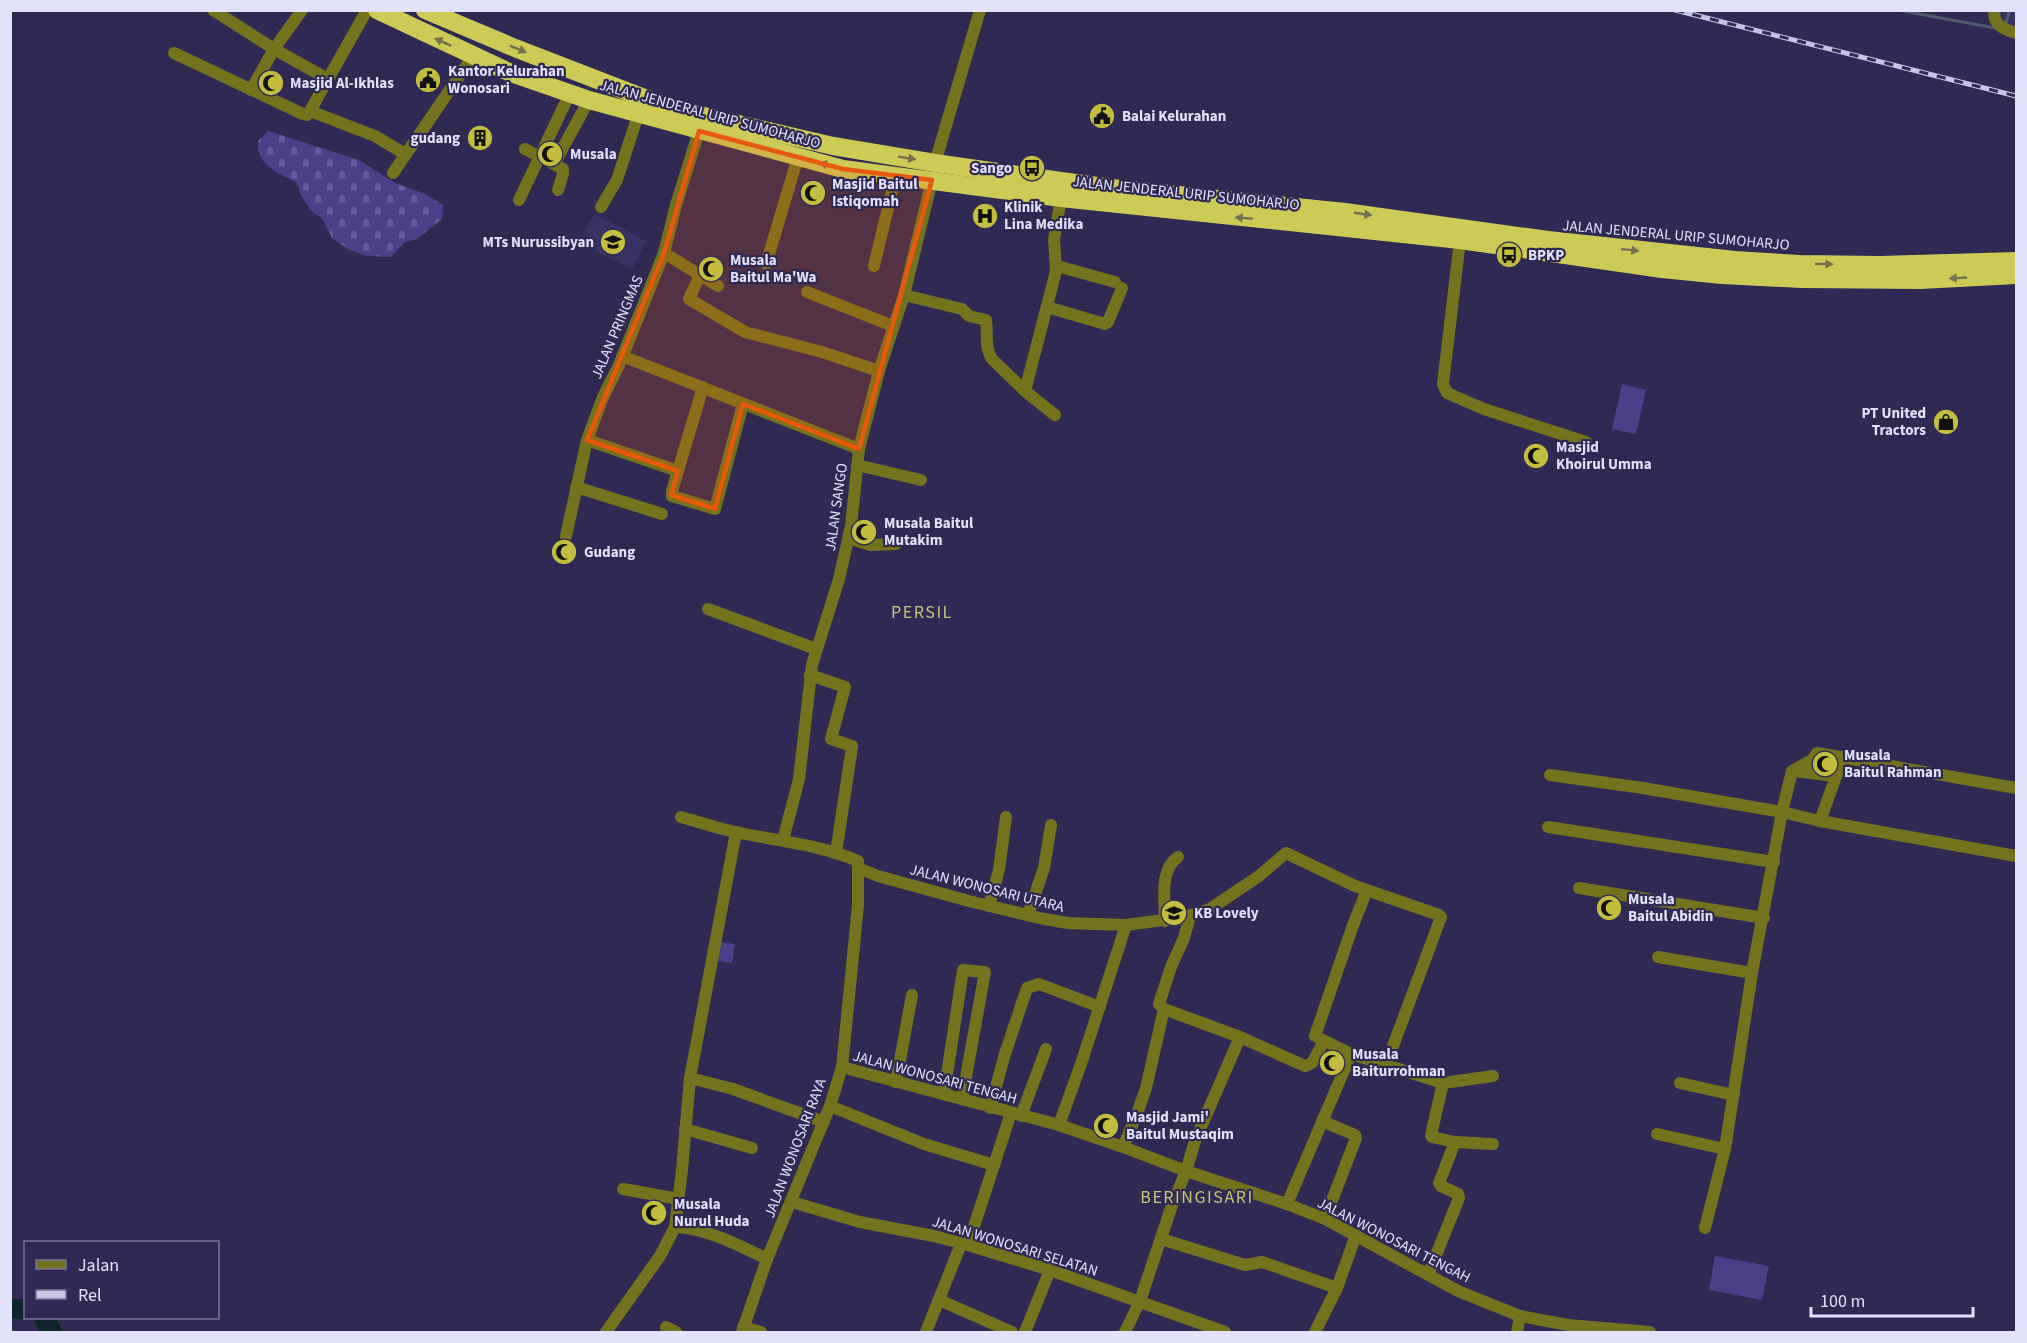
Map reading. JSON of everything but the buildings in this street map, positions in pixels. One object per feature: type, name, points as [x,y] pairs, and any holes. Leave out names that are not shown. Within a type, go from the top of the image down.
[{"type":"highway","name":"JALAN JENDERAL URIP SUMOHARJO","points":[[377,10],[511,73],[589,100],[843,169],[896,176],[933,171],[1346,212],[1548,240],[1723,259],[1800,264],[1880,265],[2016,261]]},
{"type":"highway","name":"JALAN JENDERAL URIP SUMOHARJO","points":[[425,10],[526,53],[670,108],[933,171],[1060,198],[1460,240],[1722,275],[1802,279],[1920,280],[2016,275]]},
{"type":"street","points":[[213,10],[274,49],[324,77]]},
{"type":"street","points":[[251,90],[274,49],[302,10]]},
{"type":"street","points":[[174,53],[307,115],[367,10]]},
{"type":"street","name":"JALAN SANGO","points":[[783,840],[799,779],[810,675],[849,538],[859,448],[879,370],[904,295],[933,171],[980,10]]},
{"type":"street","points":[[393,173],[473,56]]},
{"type":"street","points":[[519,200],[570,93]]},
{"type":"street","points":[[554,164],[589,100]]},
{"type":"street","points":[[310,111],[375,136],[405,154]]},
{"type":"street","points":[[601,207],[617,180],[638,115]]},
{"type":"street","name":"JALAN PRINGMAS","points":[[566,536],[588,440],[603,397],[664,253],[699,131]]},
{"type":"street","points":[[525,149],[563,170],[558,190]]},
{"type":"street","points":[[766,264],[798,157]]},
{"type":"street","points":[[874,266],[896,176]]},
{"type":"street","points":[[1025,391],[1057,266],[1054,239],[1060,198]]},
{"type":"street","points":[[1460,240],[1443,384],[1447,393],[1484,409],[1586,442]]},
{"type":"street","points":[[664,253],[718,286]]},
{"type":"street","points":[[1047,307],[1105,324],[1108,322],[1119,285],[1057,266]]},
{"type":"street","points":[[700,274],[689,299],[745,332],[879,370]]},
{"type":"street","points":[[807,292],[893,326]]},
{"type":"street","points":[[904,295],[962,309],[969,316],[986,320],[988,353],[1025,391],[1055,415]]},
{"type":"street","points":[[622,356],[859,448]]},
{"type":"street","points":[[703,387],[672,496],[715,509],[743,404]]},
{"type":"street","points":[[588,440],[678,471]]},
{"type":"street","points":[[857,465],[921,480]]},
{"type":"street","points":[[576,487],[662,514]]},
{"type":"street","points":[[849,538],[870,544],[896,544]]},
{"type":"street","points":[[708,609],[816,649]]},
{"type":"street","points":[[810,675],[845,686],[831,739],[852,746],[836,853]]},
{"type":"street","points":[[1706,1228],[1725,1149],[1752,974],[1782,812],[1792,771],[1812,760],[1816,753],[2016,788]]},
{"type":"street","points":[[1820,821],[1842,757]]},
{"type":"street","points":[[1792,771],[1835,776]]},
{"type":"street","points":[[1550,775],[1643,788],[1782,812],[1820,821],[2016,856]]},
{"type":"street","name":"JALAN WONOSARI UTARA","points":[[681,817],[736,832],[783,840],[836,853],[878,876],[989,906],[1068,923],[1126,925],[1190,916],[1220,904],[1286,853],[1367,890],[1439,915],[1441,922],[1386,1065]]},
{"type":"street","points":[[989,906],[999,870],[1006,817]]},
{"type":"street","points":[[1028,915],[1044,868],[1051,825]]},
{"type":"street","points":[[1548,827],[1774,862]]},
{"type":"street","points":[[606,1332],[660,1256],[675,1227],[690,1077],[736,832]]},
{"type":"street","points":[[1165,921],[1165,877],[1171,862],[1178,856]]},
{"type":"street","name":"JALAN WONOSARI RAYA","points":[[742,1330],[767,1259],[830,1107],[842,1067],[858,905],[858,864]]},
{"type":"street","points":[[1579,888],[1764,918]]},
{"type":"street","points":[[1367,890],[1314,1033],[1315,1036],[1351,1054],[1443,1083],[1493,1076]]},
{"type":"street","points":[[1190,916],[1184,938],[1159,1001],[1164,1009],[1240,1037],[1305,1066],[1312,1063],[1324,1041]]},
{"type":"street","points":[[1059,1125],[1126,925]]},
{"type":"street","points":[[1659,957],[1752,974]]},
{"type":"street","points":[[944,1094],[963,970],[983,971],[986,974],[962,1099]]},
{"type":"street","points":[[990,1108],[1027,988],[1039,984],[1100,1007]]},
{"type":"street","points":[[896,1082],[912,994]]},
{"type":"street","points":[[1123,1147],[1146,1088],[1164,1009]]},
{"type":"street","points":[[1125,1332],[1140,1301],[1195,1141],[1240,1037]]},
{"type":"street","points":[[926,1332],[964,1245],[994,1165],[1046,1049]]},
{"type":"street","points":[[1287,1204],[1351,1054]]},
{"type":"street","name":"JALAN WONOSARI TENGAH","points":[[842,1067],[1059,1125],[1186,1171],[1287,1204],[1326,1219],[1458,1291],[1520,1316],[1568,1325],[1650,1332]]},
{"type":"street","points":[[690,1077],[734,1089],[824,1122]]},
{"type":"street","points":[[1443,1083],[1432,1137],[1455,1142],[1493,1144]]},
{"type":"street","points":[[1680,1083],[1734,1095]]},
{"type":"street","points":[[830,1107],[924,1144],[994,1165]]},
{"type":"street","points":[[1322,1121],[1355,1135],[1356,1138],[1326,1219]]},
{"type":"street","points":[[685,1129],[752,1148]]},
{"type":"street","points":[[1657,1134],[1725,1149]]},
{"type":"street","points":[[1428,1275],[1459,1198],[1458,1194],[1439,1183],[1455,1142]]},
{"type":"street","points":[[623,1189],[679,1199]]},
{"type":"street","name":"JALAN WONOSARI SELATAN","points":[[792,1202],[860,1222],[934,1236],[1050,1270],[1222,1332]]},
{"type":"street","points":[[675,1227],[685,1227],[727,1240],[767,1259]]},
{"type":"street","points":[[1315,1332],[1337,1288],[1356,1235]]},
{"type":"street","points":[[1161,1239],[1245,1264],[1252,1265],[1262,1262],[1337,1288]]},
{"type":"street","points":[[1025,1332],[1050,1270]]},
{"type":"street","points":[[939,1300],[1012,1332]]},
{"type":"street","points":[[1517,1332],[1520,1316]]},
{"type":"street","points":[[742,1330],[761,1332]]},
{"type":"highlighted area","points":[[699,131],[843,169],[932,180],[859,449],[743,404],[715,509],[671,495],[678,471],[587,440],[664,253]]},
{"type":"shaded area","points":[[2002,11],[2016,11],[2016,34],[1997,29]]},
{"type":"shaded area","name":"MTs Nurussibyan","points":[[594,214],[646,241],[632,269],[579,243]]},
{"type":"green space","points":[[268,131],[359,160],[395,183],[425,194],[443,205],[442,219],[417,239],[405,242],[391,257],[368,256],[349,250],[332,238],[322,218],[312,212],[302,197],[296,182],[275,171],[264,162],[258,149],[258,141]]},
{"type":"green space","points":[[1622,384],[1646,390],[1636,434],[1612,429]]},
{"type":"green space","points":[[719,942],[735,944],[732,963],[716,961]]},
{"type":"green space","points":[[1715,1256],[1769,1266],[1762,1300],[1709,1290]]},
{"type":"waterway","points":[[1898,10],[1995,28]]},
{"type":"waterway","points":[[2005,25],[2010,10]]},
{"type":"waterway","points":[[10,1309],[24,1309]]},
{"type":"waterway","points":[[45,1319],[52,1332]]},
{"type":"railway","points":[[1675,10],[2016,96]]},
{"type":"place","name":"Kantor Kelurahan Wonosari","points":[[428,80]]},
{"type":"place","name":"Masjid Al-Ikhlas","points":[[271,83]]},
{"type":"place","name":"Balai Kelurahan","points":[[1102,116]]},
{"type":"place","name":"gudang","points":[[480,138]]},
{"type":"place","name":"Musala","points":[[550,154]]},
{"type":"place","name":"Sango","points":[[1032,168]]},
{"type":"place","name":"Masjid Baitul Istiqomah","points":[[813,193]]},
{"type":"place","name":"Klinik Lina Medika","points":[[985,216]]},
{"type":"place","name":"MTs Nurussibyan","points":[[613,242]]},
{"type":"place","name":"BPKP","points":[[1509,255]]},
{"type":"place","name":"Musala Baitul Ma'Wa","points":[[711,269]]},
{"type":"place","name":"PT United Tractors","points":[[1946,422]]},
{"type":"place","name":"Masjid Khoirul Umma","points":[[1536,456]]},
{"type":"place","name":"Musala Baitul Mutakim","points":[[864,532]]},
{"type":"place","name":"Gudang","points":[[564,552]]},
{"type":"place","name":"Musala Baitul Rahman","points":[[1825,764]]},
{"type":"place","name":"Musala Baitul Abidin","points":[[1609,908]]},
{"type":"place","name":"KB Lovely","points":[[1174,913]]},
{"type":"place","name":"Musala Baiturrohman","points":[[1332,1063]]},
{"type":"place","name":"Masjid Jami' Baitul Mustaqim","points":[[1106,1126]]},
{"type":"place","name":"Musala Nurul Huda","points":[[654,1213]]},
{"type":"district","name":"PERSIL","points":[[922,612]]},
{"type":"district","name":"BERINGISARI","points":[[1197,1197]]}]
